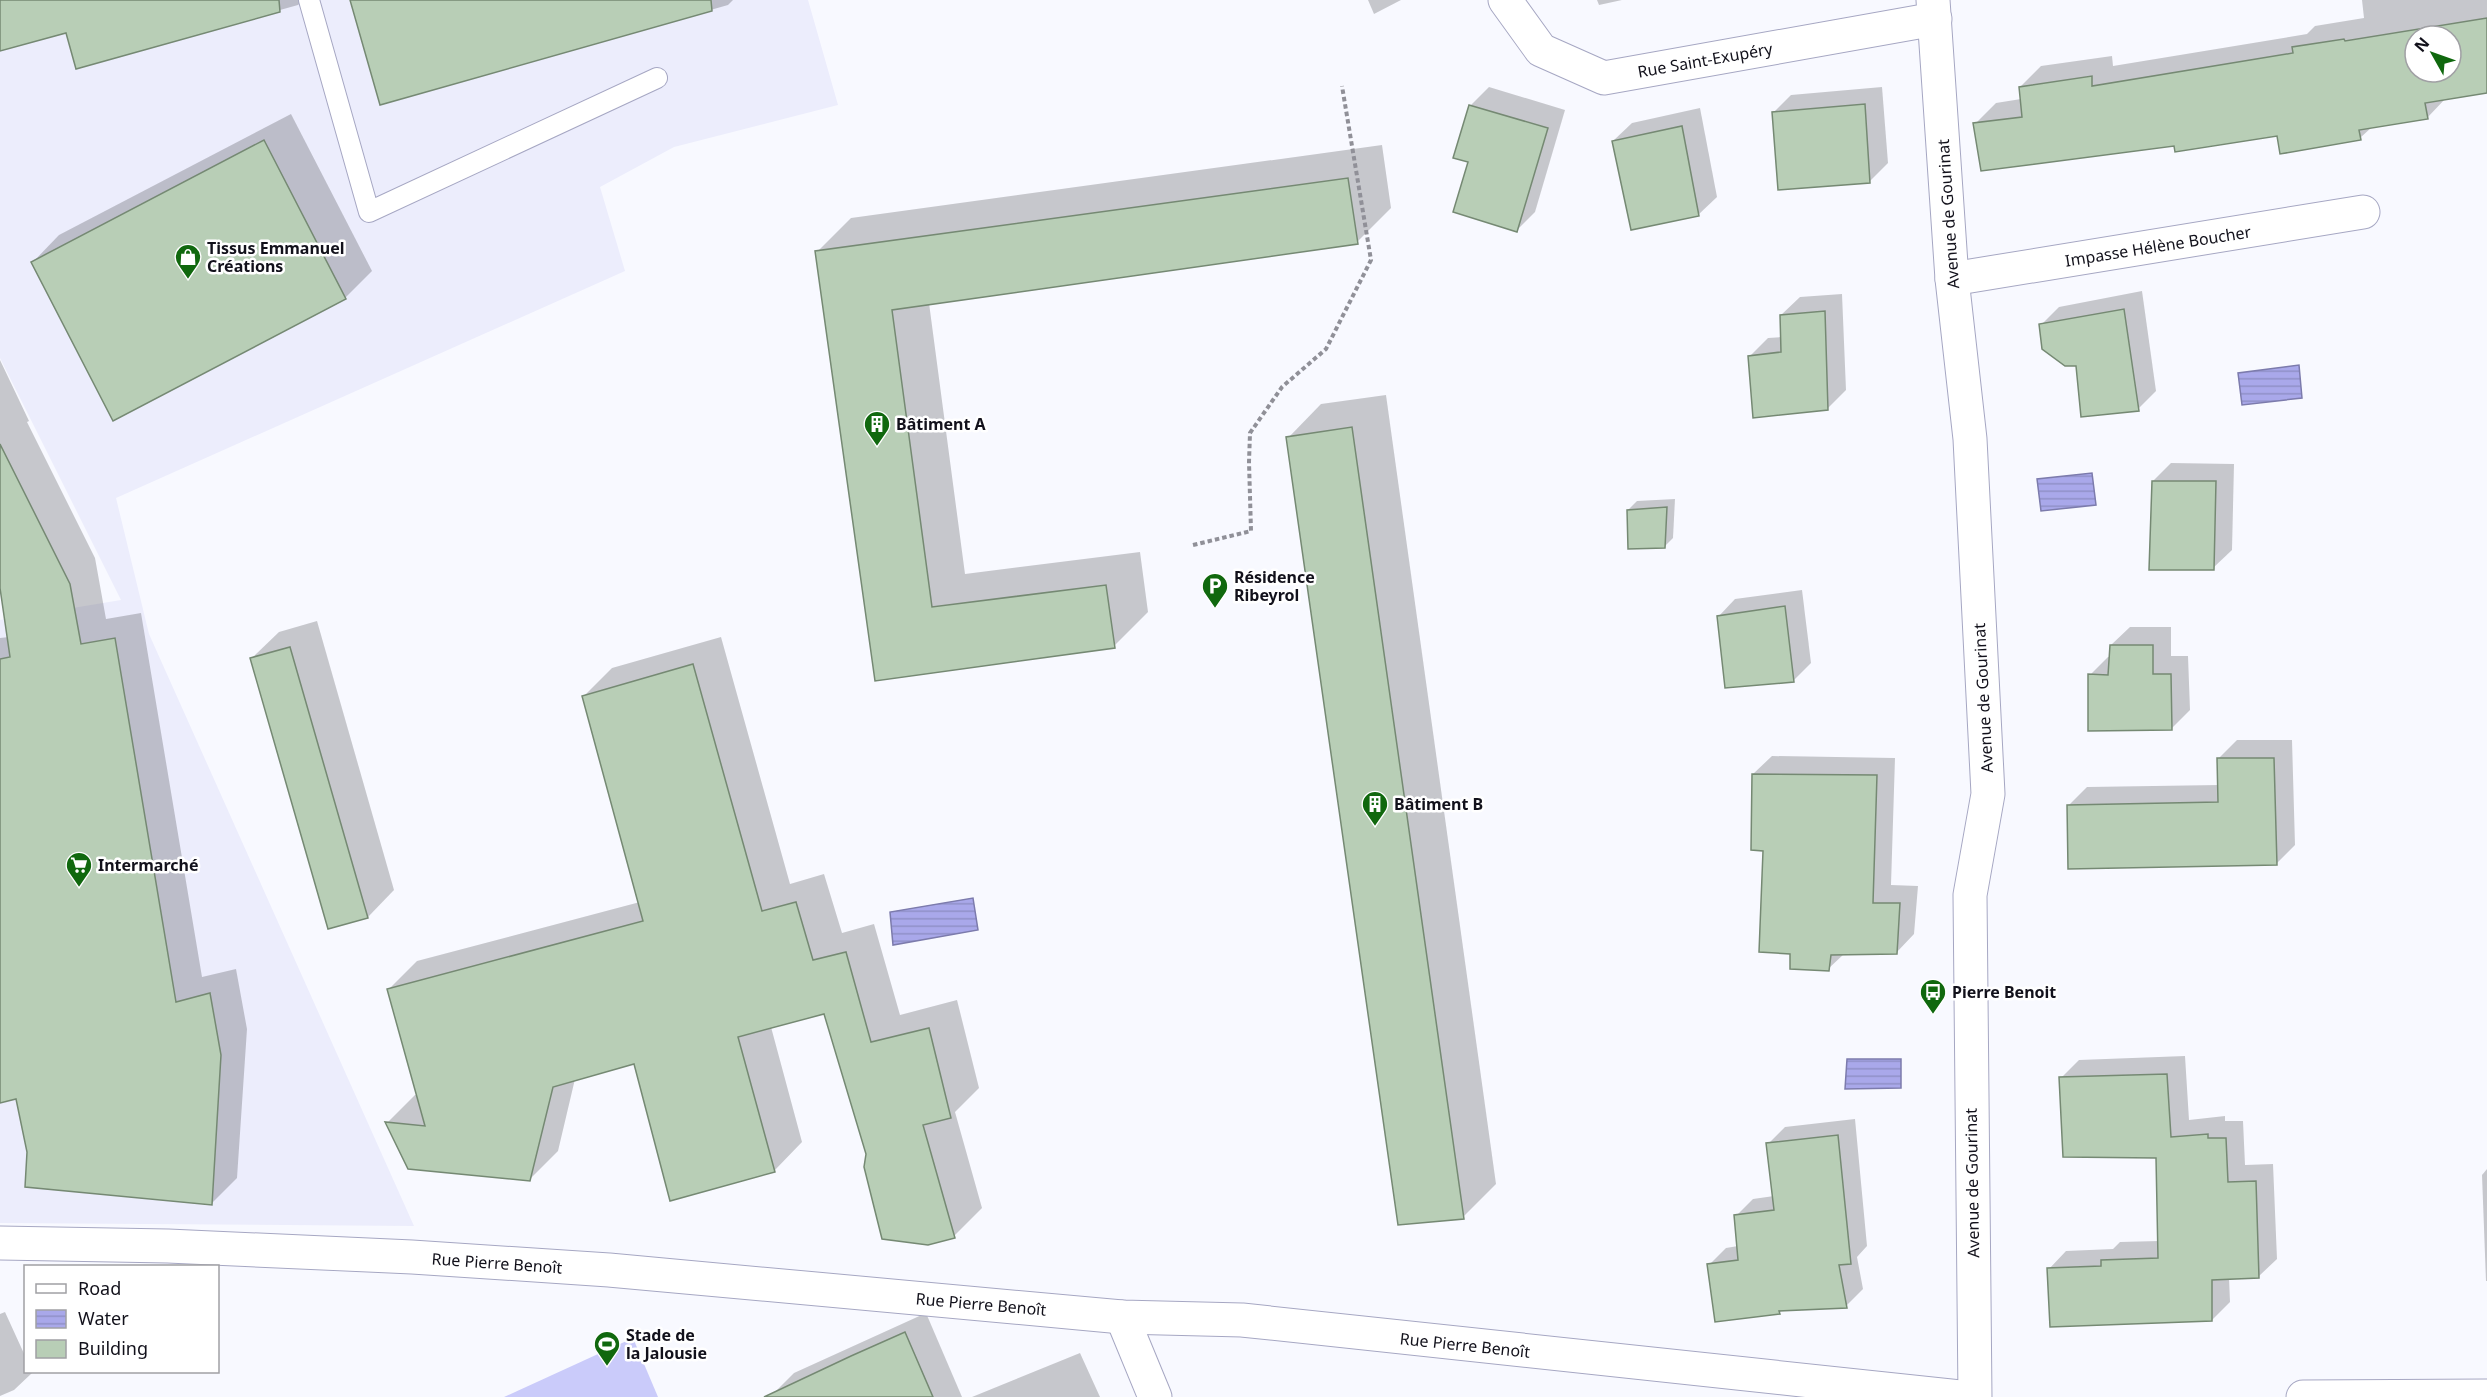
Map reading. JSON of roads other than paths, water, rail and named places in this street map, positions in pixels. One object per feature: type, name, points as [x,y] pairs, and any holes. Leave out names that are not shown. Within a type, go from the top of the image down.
[{"type":"street","name":"Rue Saint-Exupéry","points":[[1505,0],[1541,50],[1604,78],[1934,10]]},
{"type":"street","name":"Avenue de Gourinat","points":[[1934,10],[1952,279],[1970,439],[1988,794],[1970,895],[1975,1397]]},
{"type":"street","name":"Impasse Hélène Boucher","points":[[1952,279],[2363,212]]},
{"type":"street","name":"Rue Pierre Benoît","points":[[0,1243],[168,1246],[609,1270],[1122,1317],[1242,1320],[1960,1397]]},
{"type":"street","points":[[1122,1317],[1155,1397]]},
{"type":"street","points":[[2303,1397],[2487,1396]]},
{"type":"lane","points":[[309,0],[369,212],[657,78]]},
{"type":"water","points":[[2299,365],[2302,398],[2242,405],[2238,373]]},
{"type":"water","points":[[2092,473],[2096,505],[2041,511],[2037,479]]},
{"type":"water","points":[[973,898],[978,930],[893,945],[890,912]]},
{"type":"water","points":[[1847,1059],[1901,1059],[1901,1088],[1845,1089]]},
{"type":"place","name":"Tissus Emmanuel Créations","points":[[188,280]]},
{"type":"place","name":"Bâtiment A","points":[[877,447]]},
{"type":"place","name":"Résidence Ribeyrol","points":[[1215,609]]},
{"type":"place","name":"Bâtiment B","points":[[1375,827]]},
{"type":"place","name":"Intermarché","points":[[79,888]]},
{"type":"place","name":"Pierre Benoit","points":[[1933,1015]]},
{"type":"place","name":"Stade de la Jalousie","points":[[607,1367]]}]
